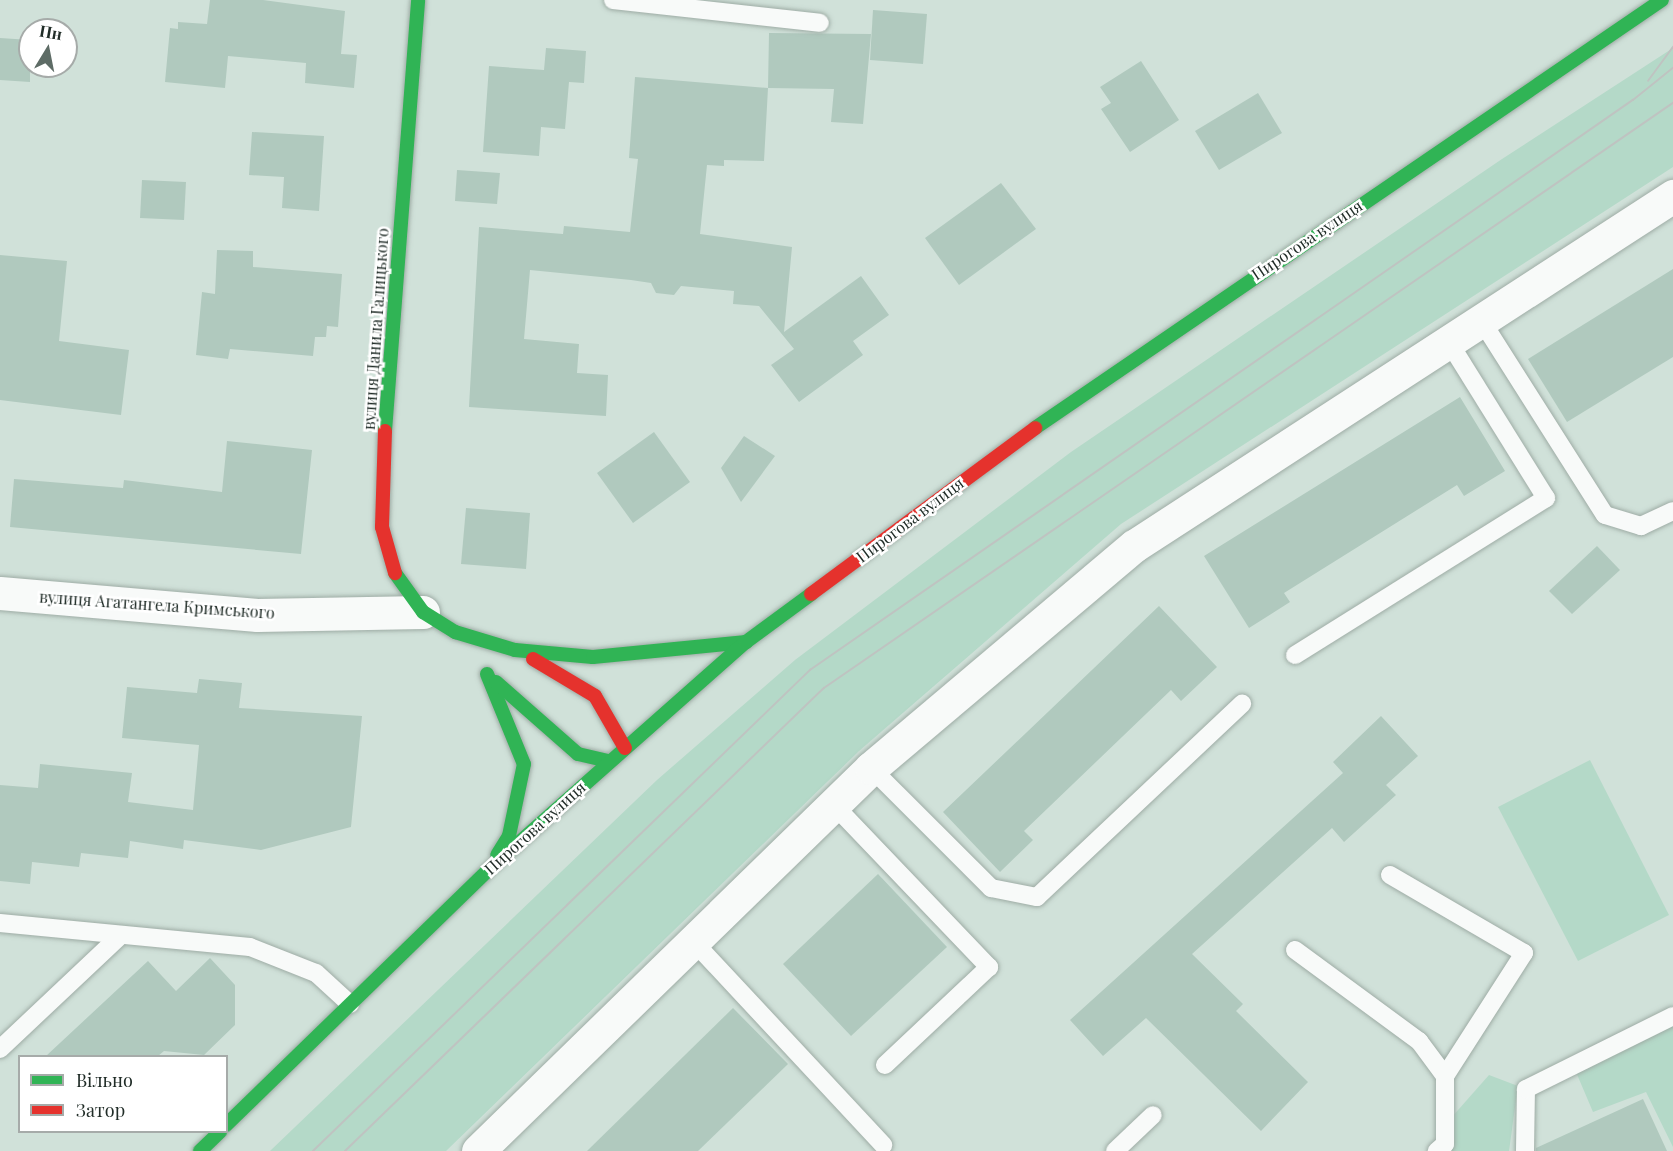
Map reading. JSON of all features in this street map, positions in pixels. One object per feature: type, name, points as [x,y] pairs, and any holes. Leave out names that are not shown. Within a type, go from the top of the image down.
[{"type":"main road","name":"вулиця Данила Галицького","points":[[418,0],[382,474],[382,527],[394,571],[423,612],[455,632],[515,650],[593,657],[746,642]]},
{"type":"main road","name":"Пирогова вулиця","points":[[228,1123],[488,870],[746,642],[1051,416],[1662,0]]},
{"type":"main road","name":"вулиця Данила Галицького","points":[[455,632],[487,674],[578,754],[609,762]]},
{"type":"main road","points":[[515,650],[575,680],[596,696],[625,748]]},
{"type":"main road","points":[[487,674],[524,764],[509,836],[488,870]]},
{"type":"main road","points":[[200,1151],[218,1133]]},
{"type":"street","points":[[478,1151],[871,768],[1134,546],[1483,323],[1673,196]]},
{"type":"street","name":"вулиця Агатангела Кримського","points":[[0,593],[257,615],[423,612]]},
{"type":"lane","points":[[613,0],[820,22]]},
{"type":"lane","points":[[1483,323],[1605,515],[1641,526],[1673,511]]},
{"type":"lane","points":[[1295,656],[1546,498],[1450,344]]},
{"type":"lane","points":[[871,768],[991,888],[1037,897],[1242,704]]},
{"type":"lane","points":[[833,804],[988,967],[885,1065]]},
{"type":"lane","points":[[1390,875],[1524,953],[1445,1076],[1445,1144],[1437,1151]]},
{"type":"lane","points":[[0,923],[250,947],[316,973],[350,1004]]},
{"type":"lane","points":[[0,1049],[121,935]]},
{"type":"lane","points":[[693,940],[883,1145]]},
{"type":"lane","points":[[1295,950],[1419,1041],[1445,1076]]},
{"type":"lane","points":[[1525,1151],[1526,1089],[1673,1016]]},
{"type":"lane","points":[[1115,1151],[1153,1115]]},
{"type":"green space","points":[[1673,48],[1673,167],[1121,524],[859,751],[446,1151],[270,1151],[657,780],[795,660],[1071,452],[1502,159]]},
{"type":"green space","points":[[1590,760],[1669,915],[1578,961],[1498,807]]},
{"type":"green space","points":[[1673,1016],[1673,1147],[1646,1092],[1593,1112],[1573,1065]]},
{"type":"green space","points":[[1489,1075],[1518,1086],[1509,1151],[1448,1151],[1451,1118]]},
{"type":"building","points":[[210,0],[263,0],[345,11],[341,54],[357,55],[354,88],[305,83],[306,63],[228,56],[225,88],[165,82],[170,28],[178,29],[178,22],[207,24]]},
{"type":"building","points":[[873,10],[927,14],[923,64],[870,60]]},
{"type":"building","points":[[769,33],[871,34],[863,124],[831,122],[834,89],[768,88]]},
{"type":"building","points":[[0,38],[18,39],[18,78],[30,78],[30,82],[0,80]]},
{"type":"building","points":[[546,48],[586,51],[584,83],[569,82],[565,129],[541,127],[539,156],[483,152],[489,66],[544,70]]},
{"type":"building","points":[[1141,61],[1179,120],[1130,152],[1101,109],[1111,103],[1100,87]]},
{"type":"building","points":[[635,77],[768,88],[764,161],[724,160],[724,166],[707,165],[700,234],[792,247],[784,332],[861,276],[889,315],[853,341],[863,355],[799,402],[771,365],[794,349],[759,306],[733,304],[734,291],[681,286],[674,295],[656,293],[651,283],[530,270],[524,339],[579,344],[577,373],[608,375],[606,416],[469,407],[479,227],[563,234],[564,226],[630,232],[638,159],[629,158]]},
{"type":"building","points":[[1258,93],[1282,133],[1219,170],[1195,131]]},
{"type":"building","points":[[252,132],[324,136],[319,211],[282,208],[284,177],[249,175]]},
{"type":"building","points":[[457,170],[500,173],[497,204],[455,201]]},
{"type":"building","points":[[142,180],[186,182],[184,220],[140,218]]},
{"type":"building","points":[[1001,183],[1036,229],[959,285],[925,238]]},
{"type":"building","points":[[217,250],[253,251],[253,267],[342,274],[338,327],[327,326],[326,337],[315,337],[313,356],[230,349],[228,359],[196,355],[202,292],[215,294]]},
{"type":"building","points":[[0,255],[67,261],[59,341],[129,350],[121,415],[0,400]]},
{"type":"building","points":[[1673,269],[1673,357],[1567,422],[1528,359]]},
{"type":"building","points":[[1460,397],[1505,471],[1464,496],[1457,485],[1284,593],[1290,602],[1249,628],[1204,556]]},
{"type":"building","points":[[654,432],[690,482],[633,523],[597,473]]},
{"type":"building","points":[[744,436],[775,456],[741,502],[721,468]]},
{"type":"building","points":[[227,441],[312,450],[301,554],[10,527],[14,479],[123,488],[124,480],[222,492]]},
{"type":"building","points":[[466,508],[530,513],[526,569],[461,564]]},
{"type":"building","points":[[1597,546],[1620,570],[1572,614],[1549,591]]},
{"type":"building","points":[[1159,606],[1217,667],[1181,701],[1171,690],[1024,831],[1033,840],[1000,872],[943,812]]},
{"type":"building","points":[[199,679],[242,683],[239,708],[362,716],[351,827],[261,850],[184,840],[183,849],[130,841],[128,858],[81,853],[79,867],[32,862],[30,884],[0,881],[0,785],[38,788],[40,764],[132,773],[128,802],[193,810],[199,745],[122,738],[127,687],[197,693]]},
{"type":"building","points":[[1381,716],[1418,756],[1386,785],[1396,795],[1344,842],[1332,828],[1192,954],[1243,1004],[1236,1011],[1308,1082],[1261,1131],[1146,1018],[1103,1056],[1070,1020],[1343,773],[1333,762]]},
{"type":"building","points":[[878,874],[947,947],[851,1036],[783,964]]},
{"type":"building","points":[[210,958],[235,985],[235,1025],[204,1055],[164,1051],[159,1055],[47,1055],[148,961],[176,991]]},
{"type":"building","points":[[733,1008],[788,1064],[698,1151],[587,1151]]},
{"type":"building","points":[[1643,1099],[1667,1151],[1536,1151],[1536,1148]]},
{"type":"tram line","points":[[1648,81],[1673,47]]},
{"type":"tram line","points":[[313,1151],[810,670],[1633,100],[1673,68]]},
{"type":"tram line","points":[[345,1151],[824,688],[1673,103]]},
{"type":"traffic: fast","points":[[385,431],[418,0]]},
{"type":"traffic: fast","points":[[1035,428],[1662,0]]},
{"type":"traffic: fast","points":[[395,573],[423,612],[455,632],[515,650],[593,657],[746,642]]},
{"type":"traffic: fast","points":[[228,1123],[488,870],[746,642],[811,594]]},
{"type":"traffic: fast","points":[[487,674],[524,764],[509,836],[497,855]]},
{"type":"traffic: fast","points":[[496,682],[578,754],[609,761]]},
{"type":"traffic: fast","points":[[200,1151],[219,1133]]},
{"type":"traffic: jam","points":[[811,594],[1035,428]]},
{"type":"traffic: jam","points":[[385,431],[382,527],[395,573]]},
{"type":"traffic: jam","points":[[533,659],[595,696],[625,748]]}]
